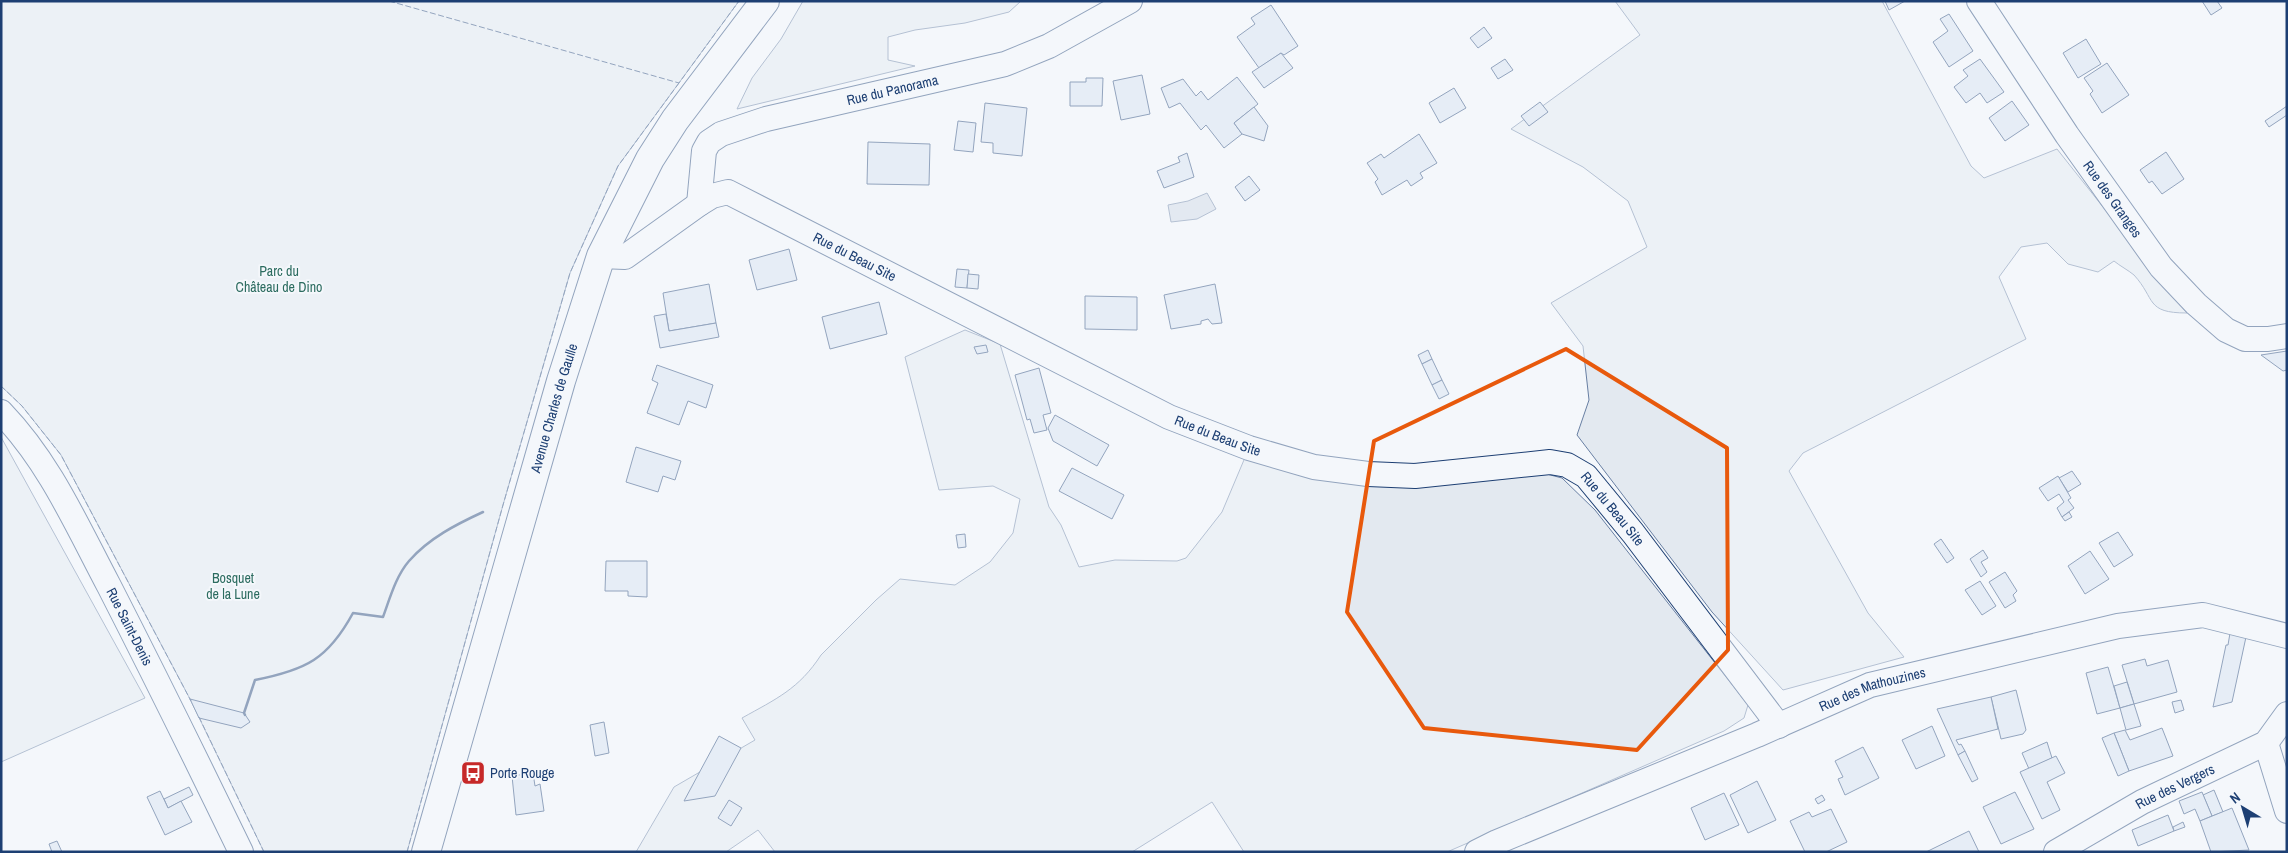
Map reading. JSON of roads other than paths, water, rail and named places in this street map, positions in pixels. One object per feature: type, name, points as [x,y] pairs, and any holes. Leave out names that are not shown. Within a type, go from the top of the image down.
[{"type":"main road","name":"Avenue Charles de Gaulle","points":[[426,852],[561,381],[601,256],[650,159],[675,120],[766,1]]},
{"type":"street","name":"Rue du Panorama","points":[[699,204],[704,151],[709,142],[721,134],[766,119],[1005,64],[1050,46],[1130,1]]},
{"type":"street","name":"Rue des Granges","points":[[1979,1],[2067,136],[2161,267],[2196,304],[2226,330],[2245,339],[2268,339],[2287,336]]},
{"type":"street","name":"Rue du Beau Site","points":[[601,256],[625,257],[699,204],[712,196],[728,192],[1169,418],[1258,450],[1314,467],[1368,474],[1415,476],[1550,462],[1567,465],[1586,476],[1633,533],[1778,726]]},
{"type":"street","name":"Rue Saint-Denis","points":[[1,412],[24,436],[61,494],[170,705],[241,852]]},
{"type":"street","name":"Rue des Mathouzines","points":[[1477,852],[1497,842],[1778,726],[1870,685],[2118,626],[2204,615],[2287,636]]},
{"type":"street","name":"Rue des Vergers","points":[[2056,852],[2142,802],[2266,744],[2287,714]]},
{"type":"street","points":[[2266,744],[2287,812]]},
{"type":"place","name":"Porte Rouge","points":[[473,773]]},
{"type":"park label","name":"Parc du Château de Dino","points":[[279,280]]},
{"type":"park label","name":"Bosquet de la Lune","points":[[233,586]]}]
